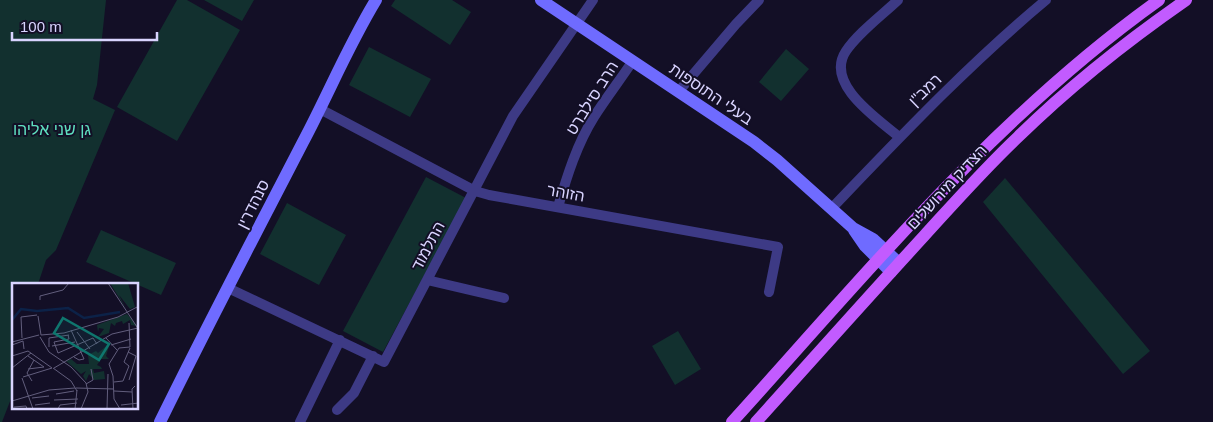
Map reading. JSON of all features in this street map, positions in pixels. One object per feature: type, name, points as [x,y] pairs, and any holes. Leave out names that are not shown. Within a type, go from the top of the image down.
[{"type":"main road","name":"הצדיק מירושלים","points":[[732,422],[882,256],[983,150],[1044,92],[1098,46],[1159,0]]},
{"type":"main road","name":"הצדיק מירושלים","points":[[756,422],[981,174],[1047,110],[1107,58],[1186,0]]},
{"type":"street","name":"סנהדרין","points":[[160,422],[202,335],[320,110],[346,54],[376,0]]},
{"type":"street","name":"בעלי התוספות","points":[[541,0],[754,142],[853,228],[872,240],[882,256],[895,268]]},
{"type":"street","name":"התלמוד","points":[[373,356],[384,362],[513,116],[592,0]]},
{"type":"street","points":[[679,91],[718,44],[759,0]]},
{"type":"street","points":[[898,0],[844,53],[840,72],[844,84],[856,99],[899,137]]},
{"type":"street","name":"רמב\"ן","points":[[832,208],[899,137],[973,64],[1046,0]]},
{"type":"street","name":"הרב סילברט","points":[[558,207],[573,160],[582,140],[594,117],[632,62]]},
{"type":"street","name":"הזוהר","points":[[320,110],[475,190],[489,195],[778,247],[769,292]]},
{"type":"street","points":[[427,280],[504,298]]},
{"type":"street","points":[[228,288],[373,356],[354,394],[337,410]]},
{"type":"street","points":[[300,422],[340,340]]},
{"type":"green space","name":"גן שני אליהו","points":[[0,0],[106,0],[97,85],[93,99],[115,110],[56,250],[46,260],[38,283],[12,283],[12,396],[2,422],[0,422]]},
{"type":"green space","points":[[177,0],[187,0],[240,30],[177,141],[117,107]]},
{"type":"green space","points":[[204,0],[254,0],[242,21]]},
{"type":"green space","points":[[395,0],[452,0],[471,12],[450,45],[391,6]]},
{"type":"green space","points":[[369,47],[431,79],[410,117],[349,85]]},
{"type":"green space","points":[[786,49],[809,69],[781,101],[759,82]]},
{"type":"green space","points":[[426,177],[466,198],[383,352],[343,331]]},
{"type":"green space","points":[[1005,178],[1150,351],[1123,374],[983,202]]},
{"type":"green space","points":[[287,203],[346,235],[319,285],[260,254]]},
{"type":"green space","points":[[101,230],[176,263],[161,295],[139,285],[139,283],[134,283],[86,262]]},
{"type":"green space","points":[[678,331],[701,369],[675,385],[652,346]]}]
